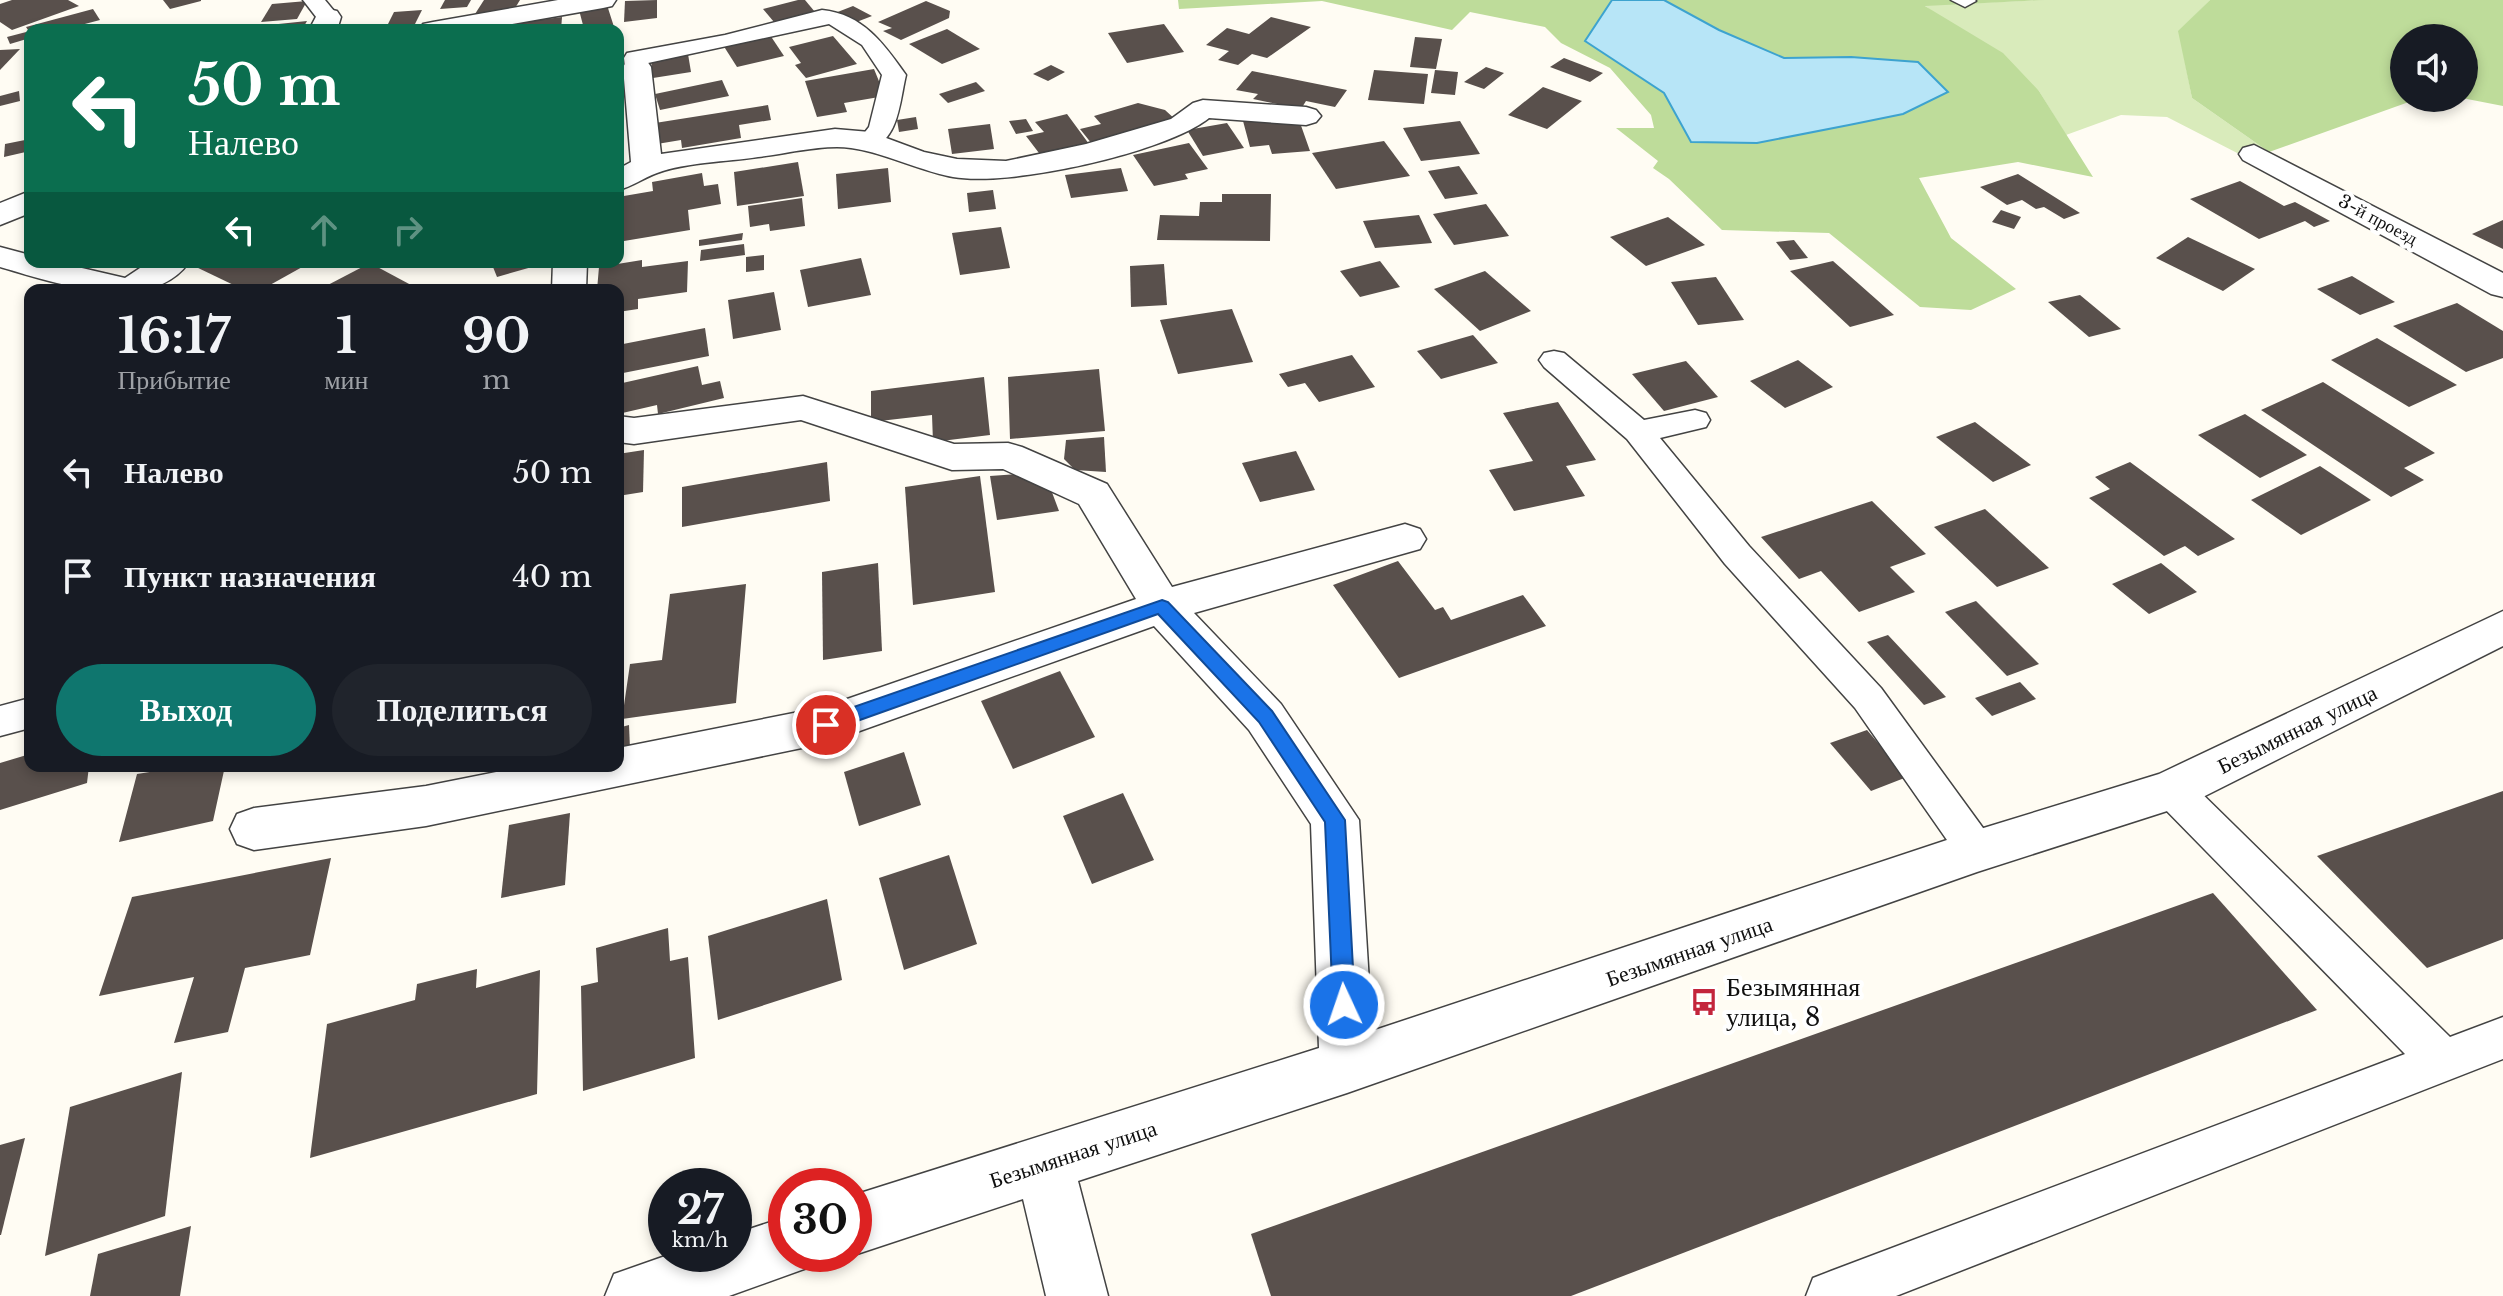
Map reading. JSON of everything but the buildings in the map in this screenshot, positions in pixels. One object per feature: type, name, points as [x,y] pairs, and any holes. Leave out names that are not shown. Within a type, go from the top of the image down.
[{"type":"street","points":[[467,24],[603,0]]},
{"type":"street","points":[[637,67],[647,166]]},
{"type":"street","points":[[624,178],[647,166],[835,138],[870,141],[915,159],[943,165],[1006,170],[1092,152],[1182,125],[1203,109],[1306,116]]},
{"type":"street","name":"3-й проезд","points":[[2254,154],[2503,287]]},
{"type":"street","points":[[0,215],[24,204]]},
{"type":"street","points":[[0,257],[24,264]]},
{"type":"street","points":[[40,268],[99,284]]},
{"type":"street","points":[[141,284],[164,268]]},
{"type":"street","points":[[624,430],[634,431],[803,408],[952,457],[1008,456],[1093,494],[1162,606],[1265,717],[1335,820],[1347,1066]]},
{"type":"street","points":[[624,766],[826,725],[1162,606],[1405,539]]},
{"type":"street","name":"Безымянная улица","points":[[872,1219],[1347,1066],[1977,851],[2172,790],[2503,627]]},
{"type":"street","points":[[254,829],[426,806],[594,772]]},
{"type":"street","points":[[1044,1163],[1077,1296]]},
{"type":"street","points":[[636,1296],[768,1253]]},
{"type":"lane","points":[[637,67],[635,58],[726,42],[800,20],[834,18],[870,40],[894,75],[881,129],[870,141]]},
{"type":"lane","points":[[1554,360],[1638,432],[1737,555],[1868,698],[1977,851]]},
{"type":"lane","points":[[1638,432],[1695,420]]},
{"type":"lane","points":[[0,721],[24,715]]},
{"type":"lane","points":[[2172,790],[2443,1061]]},
{"type":"lane","points":[[1831,1296],[2503,1038]]},
{"type":"green space","points":[[1178,0],[2045,0],[1925,6],[2003,53],[2039,91],[2093,177],[2018,162],[1919,178],[1951,238],[2016,289],[1971,310],[1920,307],[1829,233],[1722,230],[1669,179],[1653,168],[1658,161],[1616,128],[1654,128],[1651,115],[1610,68],[1561,43],[1545,27],[1470,12],[1452,30],[1322,1],[1179,9]]},
{"type":"green space","points":[[2045,0],[2210,0],[2179,31],[2192,98],[2269,152],[2243,156],[2167,117],[2121,115],[2066,135],[2039,91],[1924,5]]},
{"type":"green space","points":[[2210,0],[2503,0],[2503,106],[2478,101],[2478,24],[2390,24],[2390,109],[2269,152],[2192,98],[2178,31]]},
{"type":"water","points":[[1612,0],[1664,0],[1719,30],[1784,58],[1851,57],[1918,62],[1948,92],[1903,114],[1757,143],[1691,142],[1664,93],[1585,41]]},
{"type":"place","name":"Безымянная улица, 8","points":[[1704,1002]]},
{"type":"route","points":[[826,725],[1162,606],[1265,717],[1335,820],[1344,1005]]}]
